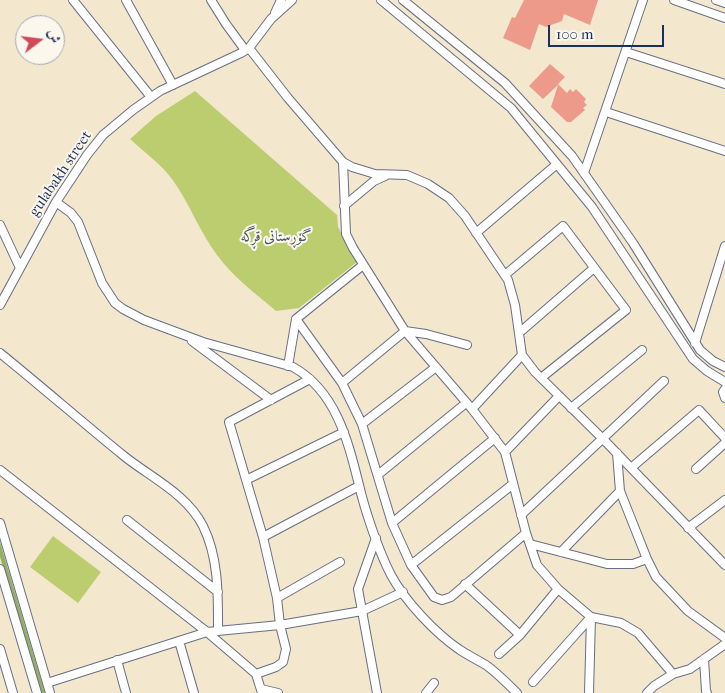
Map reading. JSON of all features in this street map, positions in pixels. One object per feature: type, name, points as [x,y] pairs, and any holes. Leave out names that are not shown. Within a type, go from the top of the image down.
[{"type":"street","points":[[73,0],[151,97]]},
{"type":"street","points":[[126,0],[173,85]]},
{"type":"street","points":[[211,0],[226,24],[343,162],[358,169],[386,176],[407,176],[428,184],[449,198],[465,216],[505,275],[514,305],[522,355],[541,378],[617,453],[725,565]]},
{"type":"street","name":"gulabakh street","points":[[271,19],[281,0]]},
{"type":"street","name":"gulabakh street","points":[[0,305],[56,202],[87,155],[103,135],[151,97],[247,49],[271,19],[292,0]]},
{"type":"street","points":[[381,0],[501,98],[557,164],[603,223],[693,359],[707,371],[725,382]]},
{"type":"street","points":[[403,0],[505,83],[521,98],[572,156],[633,243],[696,343],[705,355],[725,367]]},
{"type":"street","points":[[584,173],[643,0]]},
{"type":"street","points":[[674,0],[725,18]]},
{"type":"street","points":[[716,0],[725,3]]},
{"type":"street","points":[[626,52],[725,84]]},
{"type":"street","points":[[606,112],[725,151]]},
{"type":"street","points":[[343,162],[346,234],[363,265],[405,331],[469,406],[505,452],[526,533],[537,565],[558,588],[592,618],[621,622],[630,626],[646,640],[673,674]]},
{"type":"street","points":[[476,233],[557,164]]},
{"type":"street","points":[[344,206],[374,181],[386,176]]},
{"type":"street","points":[[56,202],[71,213],[78,222],[102,283],[115,303],[132,315],[211,345],[288,366],[303,373],[319,387],[328,400],[344,432],[351,451],[359,486],[391,576],[445,638],[460,650],[487,666],[517,693]]},
{"type":"street","points":[[0,225],[20,268]]},
{"type":"street","points":[[505,275],[563,226],[626,310],[541,378]]},
{"type":"street","points":[[696,343],[725,246]]},
{"type":"street","points":[[288,366],[296,319],[363,265]]},
{"type":"street","points":[[519,332],[594,268]]},
{"type":"street","points":[[296,319],[342,383],[362,424],[379,474],[392,523],[411,565],[434,597],[442,600],[451,596],[526,533]]},
{"type":"street","points":[[342,383],[405,331],[426,334],[467,345]]},
{"type":"street","points":[[182,334],[271,400]]},
{"type":"street","points":[[572,408],[642,350]]},
{"type":"street","points":[[0,353],[125,457],[176,495],[196,513],[204,528],[216,572],[218,631]]},
{"type":"street","points":[[379,474],[469,406],[522,355]]},
{"type":"street","points":[[362,424],[436,368]]},
{"type":"street","points":[[256,674],[283,662],[286,648],[280,625],[277,598],[262,537],[229,422],[310,379]]},
{"type":"street","points":[[521,515],[664,382]]},
{"type":"street","points":[[725,389],[725,398]]},
{"type":"street","points":[[505,452],[559,396]]},
{"type":"street","points":[[631,468],[699,410],[725,438]]},
{"type":"street","points":[[246,480],[344,432]]},
{"type":"street","points":[[392,523],[495,438]]},
{"type":"street","points":[[696,469],[725,443]]},
{"type":"street","points":[[617,453],[620,491],[647,559],[656,576],[688,611],[725,638]]},
{"type":"street","points":[[0,470],[207,632],[256,674],[261,691],[278,693]]},
{"type":"street","points":[[0,479],[12,480]]},
{"type":"street","points":[[411,565],[513,484]]},
{"type":"street","points":[[262,537],[359,486]]},
{"type":"street","points":[[561,552],[620,491]]},
{"type":"street","points":[[688,528],[725,500]]},
{"type":"street","points":[[127,520],[218,592]]},
{"type":"street","points":[[0,523],[50,693]]},
{"type":"street","points":[[376,538],[358,589],[377,693]]},
{"type":"street","points":[[530,544],[607,564],[633,564],[647,559]]},
{"type":"street","points":[[277,598],[340,562]]},
{"type":"street","points":[[0,569],[37,693]]},
{"type":"street","points":[[464,584],[520,635]]},
{"type":"street","points":[[499,654],[520,635],[558,588]]},
{"type":"street","points":[[47,683],[207,632],[280,625],[362,611],[403,592]]},
{"type":"street","points":[[533,682],[592,618]]},
{"type":"street","points":[[589,693],[592,618]]},
{"type":"street","points":[[179,641],[194,693]]},
{"type":"street","points":[[647,693],[654,686],[673,674],[690,669],[725,644]]},
{"type":"street","points":[[0,649],[13,693]]},
{"type":"street","points":[[704,659],[707,693]]},
{"type":"street","points":[[116,660],[126,693]]},
{"type":"street","points":[[426,693],[434,683]]},
{"type":"street","points":[[654,686],[659,693]]},
{"type":"green space","name":"گۆڕستانی قڕگە","points":[[195,91],[337,215],[338,227],[357,262],[299,308],[276,311],[223,263],[172,179],[130,139],[156,116]]},
{"type":"green space","points":[[53,536],[101,572],[78,603],[30,567]]},
{"type":"green space","points":[[0,542],[45,693],[41,693],[0,557]]},
{"type":"building","points":[[524,0],[598,0],[590,25],[564,14],[562,21],[546,27],[539,24],[530,50],[503,38],[512,17],[515,18]]},
{"type":"building","points":[[550,64],[565,77],[558,84],[567,93],[570,89],[573,92],[576,89],[586,99],[584,102],[587,105],[583,108],[585,110],[571,122],[567,122],[551,107],[558,85],[543,99],[529,86]]}]
